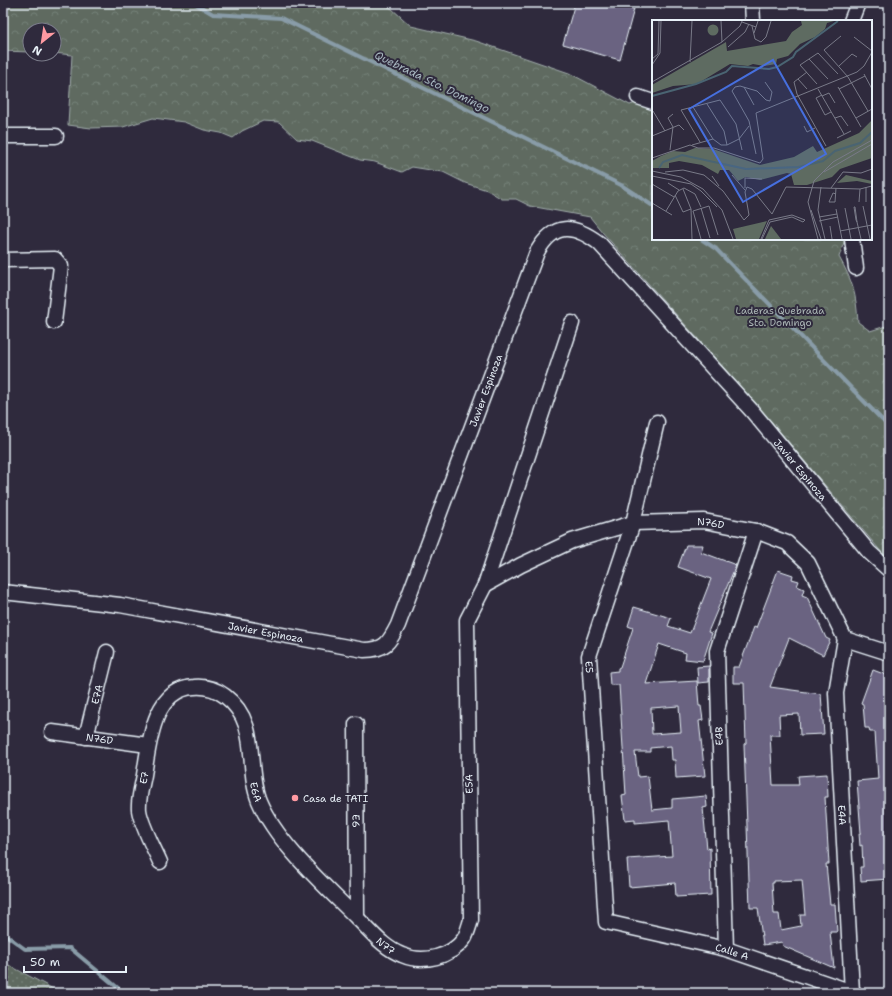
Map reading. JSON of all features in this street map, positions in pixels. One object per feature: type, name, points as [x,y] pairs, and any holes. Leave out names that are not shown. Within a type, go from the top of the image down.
[{"type":"street","points":[[752,3],[753,20]]},
{"type":"street","points":[[852,20],[858,3]]},
{"type":"street","points":[[638,96],[652,102]]},
{"type":"street","points":[[3,136],[56,136]]},
{"type":"street","name":"Javier Espinoza","points":[[3,592],[120,605],[364,650],[382,647],[392,638],[398,625],[537,252],[543,241],[551,233],[562,229],[575,229],[586,233],[599,243],[752,411],[869,552],[889,570]]},
{"type":"street","points":[[852,240],[856,268]]},
{"type":"street","points":[[3,260],[47,258],[55,259],[61,266],[54,322]]},
{"type":"street","name":"E5A","points":[[423,960],[439,956],[454,949],[465,938],[471,920],[467,620],[486,585],[572,322]]},
{"type":"street","name":"E5","points":[[606,922],[589,656],[633,523],[657,422]]},
{"type":"street","name":"N76D","points":[[486,585],[522,565],[572,541],[633,523],[704,521],[756,531],[787,543],[808,563],[845,638]]},
{"type":"street","name":"E4B","points":[[726,949],[717,650],[756,531]]},
{"type":"street","points":[[845,638],[889,653]]},
{"type":"street","name":"E4A","points":[[845,638],[836,693],[853,992]]},
{"type":"street","name":"E7A","points":[[86,737],[107,652]]},
{"type":"street","name":"E6A","points":[[172,696],[184,687],[206,686],[225,695],[240,711],[251,740],[258,800],[269,822],[313,876],[357,918]]},
{"type":"street","name":"E7","points":[[160,862],[139,808],[148,744],[159,711],[172,696]]},
{"type":"street","name":"E6","points":[[356,724],[357,918]]},
{"type":"street","name":"N76D","points":[[52,732],[148,744]]},
{"type":"street","name":"N77","points":[[357,918],[381,942],[402,955],[423,960]]},
{"type":"street","name":"Calle A","points":[[606,922],[726,949],[853,992]]},
{"type":"green space","name":"Laderas Quebrada Sto. Domingo","points":[[3,3],[379,3],[391,8],[411,26],[476,41],[569,73],[630,105],[652,97],[652,240],[845,240],[839,257],[848,274],[853,288],[858,322],[870,331],[889,325],[889,561],[758,406],[590,217],[530,206],[516,199],[502,199],[487,190],[465,183],[443,172],[412,167],[402,172],[375,162],[360,160],[312,141],[297,139],[279,122],[263,121],[242,131],[233,138],[221,133],[204,130],[184,122],[153,118],[123,127],[91,128],[68,125],[72,55],[62,54],[62,22],[22,22],[22,52],[3,51]]},
{"type":"green space","points":[[3,962],[55,990],[78,993],[3,993]]},
{"type":"building","points":[[575,3],[614,3],[634,9],[620,60],[563,44]]},
{"type":"building","points":[[686,545],[703,545],[701,552],[736,565],[708,632],[712,633],[703,661],[685,659],[686,653],[659,644],[646,684],[697,681],[699,706],[701,706],[703,720],[699,721],[705,776],[676,778],[675,760],[672,760],[671,746],[650,748],[650,752],[635,752],[638,777],[648,776],[652,810],[672,808],[672,799],[706,796],[707,807],[703,808],[707,849],[710,848],[711,895],[676,897],[675,883],[629,887],[627,859],[672,856],[669,820],[635,823],[635,819],[625,820],[622,796],[626,795],[619,685],[610,685],[609,672],[618,671],[618,668],[620,667],[633,628],[628,626],[634,607],[671,618],[668,626],[690,633],[711,579],[678,567]],"holes":[[[679,706],[681,732],[652,734],[651,708]]]},
{"type":"building","points":[[778,570],[793,575],[792,579],[799,581],[797,586],[804,589],[802,595],[807,597],[826,638],[830,640],[823,655],[789,638],[770,687],[821,694],[824,734],[800,735],[799,714],[779,715],[780,735],[770,735],[773,785],[799,785],[798,776],[827,774],[828,797],[825,797],[829,864],[826,864],[830,904],[835,904],[837,932],[830,932],[834,968],[783,946],[782,942],[763,945],[758,908],[750,908],[744,744],[746,743],[744,683],[733,683],[733,667],[739,667],[754,627],[756,628]],"holes":[[[802,880],[805,915],[800,915],[801,926],[781,930],[779,914],[774,914],[772,883],[774,883],[774,881]]]},
{"type":"building","points":[[709,666],[709,682],[698,683],[697,667]]},
{"type":"building","points":[[873,670],[889,676],[889,879],[861,881],[860,867],[863,867],[862,845],[860,846],[859,833],[861,833],[857,781],[878,779],[875,732],[870,732],[869,728],[865,728],[863,704],[861,703]]},
{"type":"waterway","name":"Quebrada Sto. Domingo","points":[[194,3],[213,14],[281,18],[621,185],[652,205]]},
{"type":"waterway","name":"Quebrada Sto. Domingo","points":[[702,240],[716,249],[889,427]]},
{"type":"waterway","points":[[3,933],[25,949],[70,948],[124,993]]},
{"type":"place","name":"Casa de TATI","points":[[295,798]]}]
